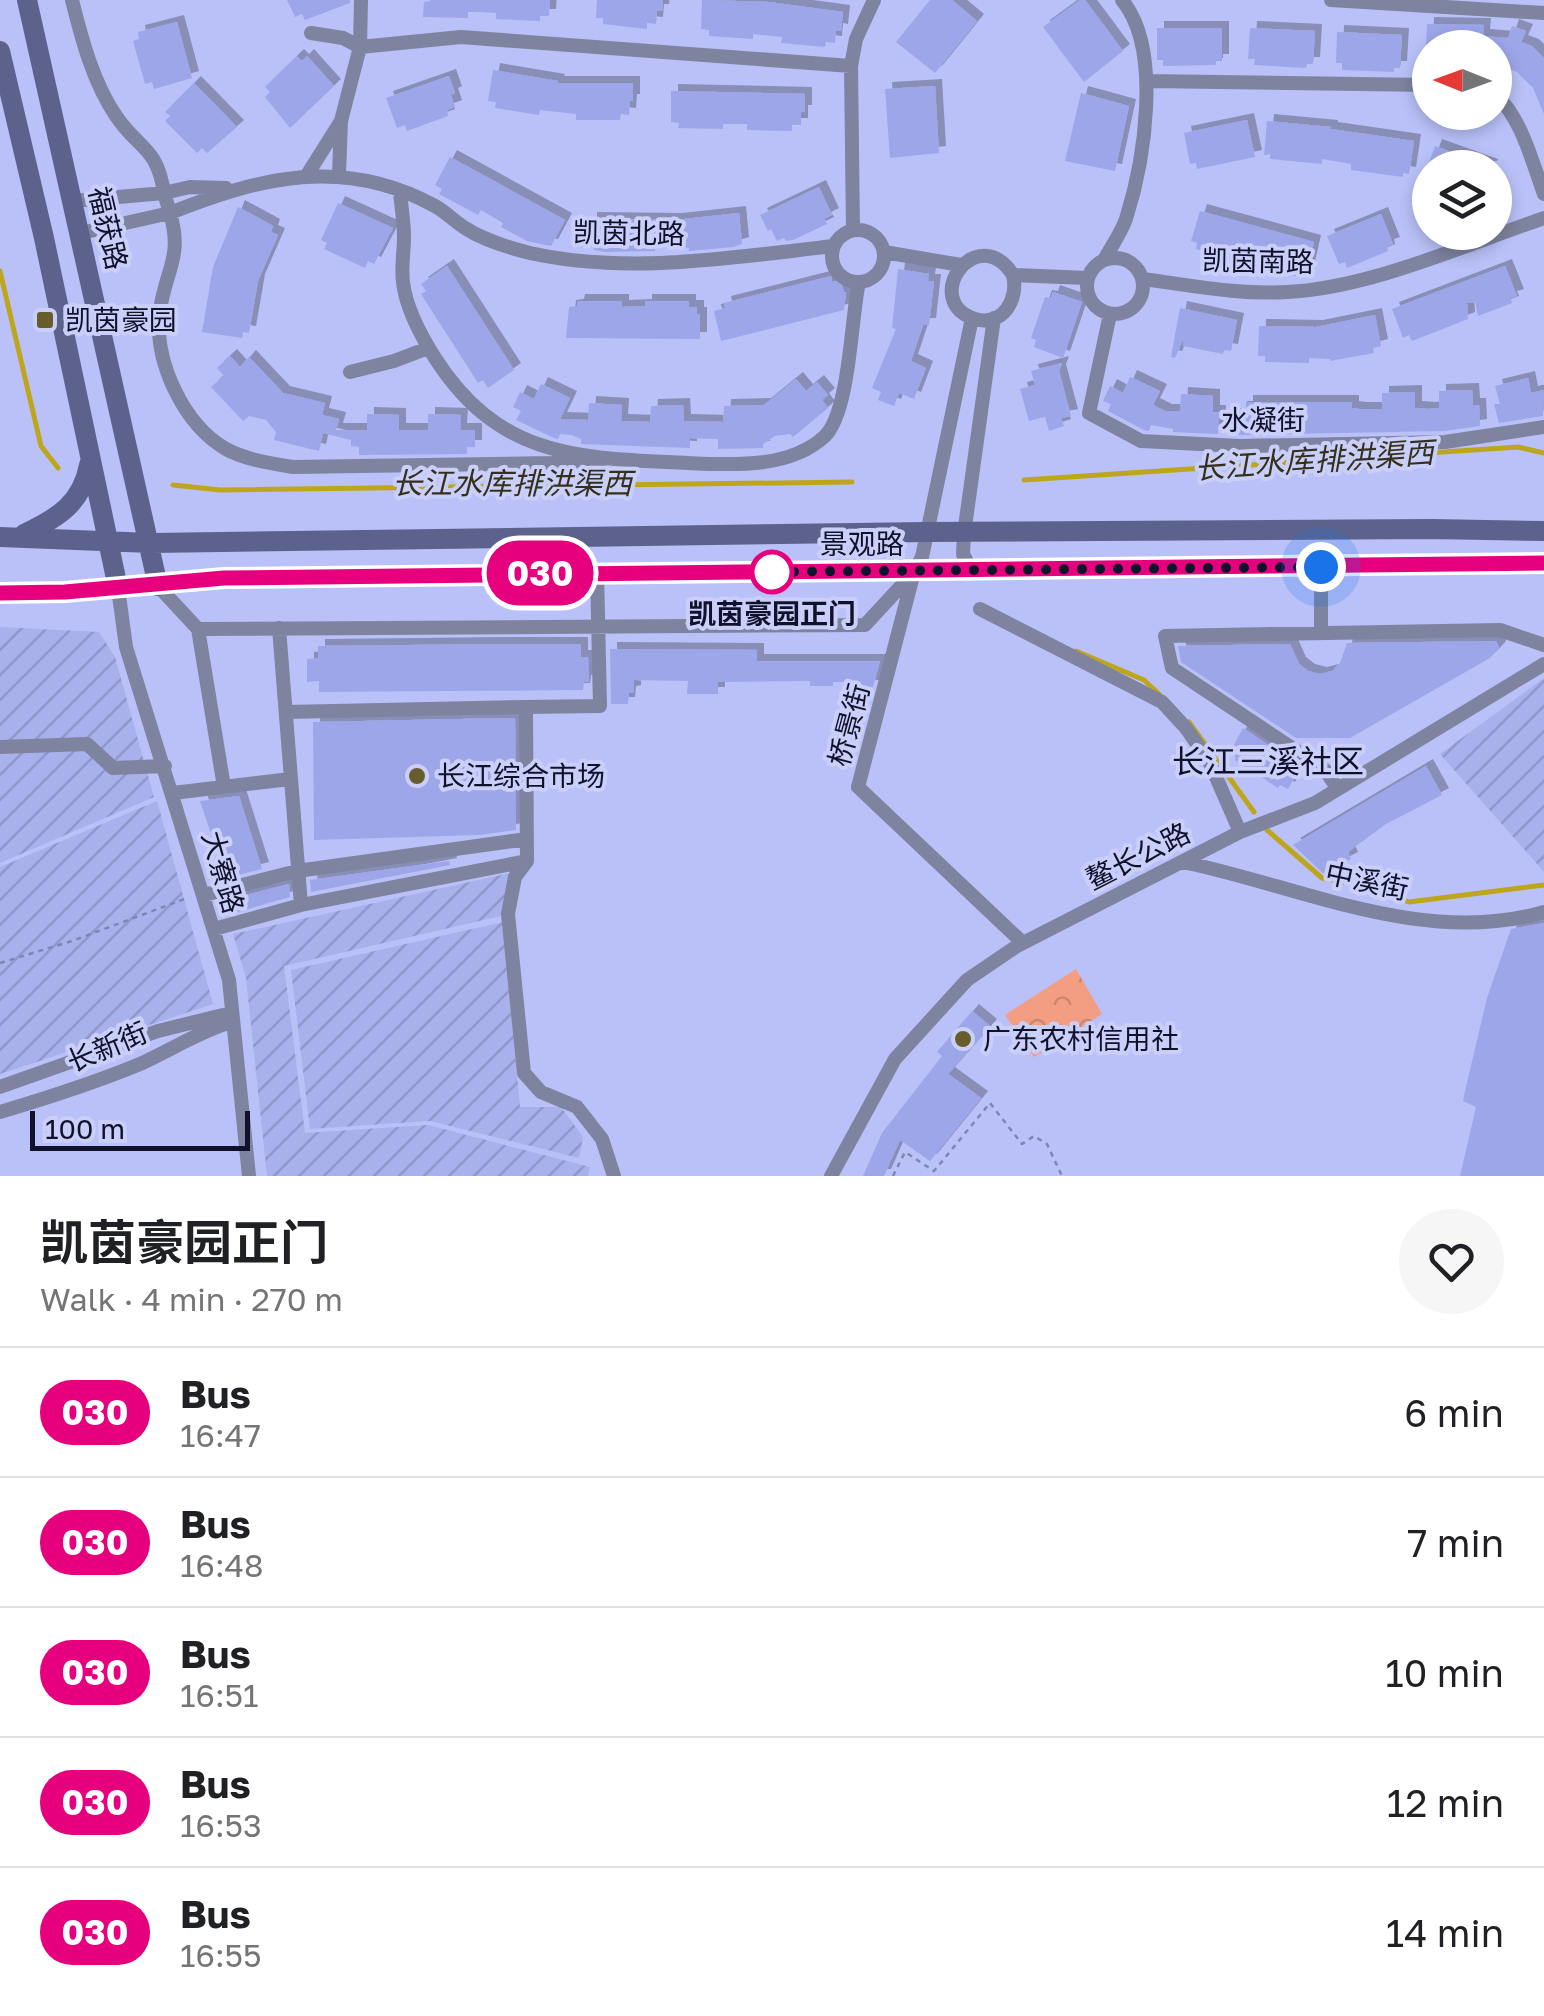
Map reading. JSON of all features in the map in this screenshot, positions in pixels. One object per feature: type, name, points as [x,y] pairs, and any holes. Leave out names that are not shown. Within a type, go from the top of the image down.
[{"type":"main road","name":"福获路","points":[[27,0],[158,586]]},
{"type":"main road","points":[[0,51],[118,588]]},
{"type":"main road","points":[[9,537],[56,519],[79,496],[90,460]]},
{"type":"main road","name":"景观路","points":[[9,537],[151,542],[1432,528],[1544,531]]},
{"type":"main road","name":"景观路","points":[[0,594],[158,586],[224,578],[1544,564]]},
{"type":"street","points":[[72,0],[97,84],[118,120],[147,147],[160,170],[177,235],[175,258],[159,313],[170,377],[183,406],[202,431],[228,450],[293,466],[522,464],[604,459],[754,463],[790,456],[827,434],[840,401],[859,282]]},
{"type":"street","points":[[339,176],[341,120],[360,46],[361,0]]},
{"type":"street","points":[[853,230],[851,66],[856,39],[874,0]]},
{"type":"street","points":[[1104,260],[1132,264],[1142,279],[1143,288],[1129,311],[1101,311],[1088,297],[1088,278],[1104,260],[1125,222],[1142,145],[1146,81],[1140,41],[1122,0]]},
{"type":"street","points":[[1331,0],[1544,13]]},
{"type":"street","points":[[311,33],[343,38],[360,46],[461,36],[851,66]]},
{"type":"street","points":[[1146,81],[1412,84]]},
{"type":"street","points":[[1512,116],[1544,194]]},
{"type":"street","points":[[307,175],[341,120]]},
{"type":"street","name":"凯茵北路","points":[[232,188],[307,175],[339,176],[400,191],[436,206],[469,231],[528,252],[605,263],[725,258],[834,246]]},
{"type":"street","points":[[73,201],[190,187],[232,188]]},
{"type":"street","points":[[80,233],[170,213],[232,188]]},
{"type":"street","points":[[400,191],[403,283],[414,321],[446,376],[472,405],[507,432],[536,446],[604,459]]},
{"type":"street","name":"凯茵南路","points":[[1142,279],[1232,291],[1287,292],[1347,284],[1544,218]]},
{"type":"street","points":[[853,230],[876,237],[884,252],[875,276],[859,282],[837,271],[833,263],[838,239],[853,230]]},
{"type":"street","points":[[884,252],[961,266]]},
{"type":"street","points":[[979,256],[990,257],[1013,275],[1014,296],[1010,305],[994,318],[972,318],[963,313],[952,294],[955,274],[979,256]]},
{"type":"street","points":[[1013,275],[1088,278]]},
{"type":"street","name":"水凝街","points":[[1110,314],[1089,413],[1141,441],[1240,446],[1445,442],[1544,426]]},
{"type":"street","points":[[198,629],[866,625],[914,572],[922,557],[972,318]]},
{"type":"street","points":[[972,572],[964,554],[964,534],[994,318]]},
{"type":"street","points":[[350,372],[428,348]]},
{"type":"street","points":[[1321,567],[1321,634]]},
{"type":"street","points":[[286,712],[600,706],[597,572]]},
{"type":"street","name":"桥景街","points":[[914,572],[858,787],[1023,943]]},
{"type":"street","points":[[158,586],[198,629],[224,787]]},
{"type":"street","name":"大寮路","points":[[118,588],[126,647],[229,980],[249,1176]]},
{"type":"street","points":[[980,609],[1162,702],[1209,761],[1240,832]]},
{"type":"street","points":[[279,628],[301,905]]},
{"type":"street","points":[[1338,790],[1325,770],[1172,668],[1165,636],[1500,630],[1544,645]]},
{"type":"street","name":"鳌长公路","points":[[831,1176],[895,1060],[967,980],[1023,943],[1240,832],[1315,803],[1544,664]]},
{"type":"street","points":[[526,707],[527,861],[515,877],[508,914],[524,1073],[542,1092],[577,1107],[602,1138],[614,1176]]},
{"type":"street","points":[[0,747],[87,744],[113,768],[165,766]]},
{"type":"street","points":[[173,793],[290,779]]},
{"type":"street","points":[[204,895],[296,871],[528,839]]},
{"type":"street","points":[[214,929],[301,905],[527,861]]},
{"type":"street","name":"中溪街","points":[[1182,862],[1243,874],[1369,910],[1446,922],[1506,921],[1544,912]]},
{"type":"street","points":[[0,1087],[158,1031],[231,1017]]},
{"type":"street","name":"长新街","points":[[0,1112],[144,1062],[231,1017]]},
{"type":"path","points":[[0,963],[204,895]]},
{"type":"path","points":[[893,1176],[904,1152],[934,1171],[990,1103],[1022,1144],[1034,1136],[1047,1144],[1062,1176]]},
{"type":"shaded area","points":[[0,627],[99,632],[115,657],[154,797],[0,863]]},
{"type":"shaded area","points":[[1544,678],[1544,872],[1440,754]]},
{"type":"shaded area","points":[[157,801],[213,1004],[0,1074],[0,867]]},
{"type":"shaded area","points":[[510,873],[501,916],[284,966],[305,1133],[428,1125],[590,1167],[588,1176],[267,1176],[246,978],[233,934]]},
{"type":"shaded area","points":[[503,922],[520,1107],[561,1107],[583,1137],[579,1158],[430,1121],[310,1129],[291,970]]},
{"type":"green space","points":[[1076,969],[1102,1014],[1034,1057],[1005,1015]]},
{"type":"building","points":[[287,0],[350,3],[305,20],[302,14],[295,17]]},
{"type":"building","points":[[550,0],[549,16],[540,16],[540,21],[496,19],[496,13],[481,12],[468,12],[468,18],[423,17],[424,2]]},
{"type":"building","points":[[597,0],[663,0],[656,24],[647,23],[647,29],[603,24],[603,18],[596,18]]},
{"type":"building","points":[[702,0],[769,2],[843,12],[841,31],[836,30],[835,43],[826,42],[825,47],[781,43],[782,37],[753,34],[753,39],[709,36],[709,30],[701,29]]},
{"type":"building","points":[[930,0],[952,0],[977,21],[935,73],[896,42]]},
{"type":"building","points":[[1085,0],[1123,51],[1084,82],[1043,27]]},
{"type":"building","points":[[177,22],[192,78],[154,89],[152,82],[145,84],[133,41],[139,39],[138,32]]},
{"type":"building","points":[[1427,24],[1484,25],[1484,30],[1427,30]]},
{"type":"building","points":[[1512,26],[1526,31],[1521,42],[1544,58],[1544,114],[1533,88],[1512,70]]},
{"type":"building","points":[[1157,28],[1222,28],[1222,61],[1216,61],[1216,65],[1163,66],[1163,60],[1157,60]]},
{"type":"building","points":[[1250,28],[1315,31],[1313,64],[1306,68],[1254,65],[1255,59],[1248,59]]},
{"type":"building","points":[[1337,32],[1402,35],[1400,68],[1394,68],[1394,72],[1342,70],[1342,63],[1336,63]]},
{"type":"building","points":[[297,56],[302,61],[307,56],[334,86],[290,128],[265,97],[270,92],[265,87]]},
{"type":"building","points":[[493,70],[557,83],[633,83],[633,101],[629,115],[621,114],[620,120],[576,120],[576,114],[540,110],[539,115],[495,108],[496,102],[488,101]]},
{"type":"building","points":[[449,76],[455,107],[447,110],[448,116],[407,131],[405,125],[397,128],[386,98]]},
{"type":"building","points":[[194,83],[237,127],[207,153],[202,148],[197,153],[165,121],[170,116],[165,112]]},
{"type":"building","points":[[935,86],[939,153],[890,158],[885,89]]},
{"type":"building","points":[[671,91],[805,94],[805,112],[801,112],[801,125],[792,125],[792,131],[747,130],[747,124],[723,124],[723,129],[678,128],[679,123],[671,122]]},
{"type":"building","points":[[1081,93],[1129,106],[1115,171],[1065,161]]},
{"type":"building","points":[[1247,120],[1255,157],[1197,169],[1196,163],[1190,164],[1184,133]]},
{"type":"building","points":[[1267,121],[1414,141],[1409,174],[1403,173],[1403,177],[1351,170],[1351,164],[1322,159],[1322,164],[1270,159],[1270,154],[1264,155]]},
{"type":"building","points":[[450,157],[565,220],[551,246],[527,241],[481,210],[478,215],[439,194],[442,189],[435,185]]},
{"type":"building","points":[[819,187],[832,215],[824,219],[827,224],[793,240],[777,241],[760,215]]},
{"type":"building","points":[[338,203],[393,228],[374,264],[368,261],[365,268],[324,249],[327,243],[321,240]]},
{"type":"building","points":[[238,207],[273,226],[271,232],[278,235],[258,281],[249,333],[243,332],[242,338],[202,332],[213,267]]},
{"type":"building","points":[[1200,211],[1314,242],[1307,273],[1300,272],[1299,277],[1260,267],[1260,246],[1252,245],[1248,265],[1196,249],[1197,243],[1191,241]]},
{"type":"building","points":[[739,213],[742,244],[733,247],[689,251],[681,248],[680,235],[655,237],[655,251],[605,252],[594,250],[594,236],[590,236],[590,219],[675,220]]},
{"type":"building","points":[[1381,214],[1393,244],[1387,246],[1388,251],[1347,268],[1345,262],[1339,264],[1327,236]]},
{"type":"building","points":[[447,266],[514,370],[488,388],[483,380],[478,383],[421,294],[426,291],[421,284]]},
{"type":"building","points":[[1505,266],[1517,296],[1510,298],[1512,303],[1478,316],[1475,302],[1467,303],[1468,319],[1412,341],[1409,335],[1403,338],[1392,309]]},
{"type":"building","points":[[898,269],[929,274],[928,281],[934,281],[929,325],[923,325],[911,361],[926,368],[914,399],[899,393],[894,406],[878,400],[881,392],[872,388],[896,329],[892,328]]},
{"type":"building","points":[[831,276],[832,282],[840,280],[846,292],[844,310],[721,341],[714,311],[725,308],[724,303]]},
{"type":"building","points":[[1053,292],[1082,302],[1063,358],[1034,347],[1036,340],[1031,338],[1045,297],[1051,298]]},
{"type":"building","points":[[578,301],[622,301],[622,307],[645,306],[645,301],[689,301],[689,307],[697,307],[700,314],[700,339],[566,338],[569,307],[577,306]]},
{"type":"building","points":[[1180,308],[1237,320],[1231,351],[1224,350],[1223,354],[1183,346],[1183,340],[1175,358],[1171,357]]},
{"type":"building","points":[[1375,315],[1381,346],[1373,348],[1374,353],[1330,361],[1309,358],[1309,363],[1265,362],[1265,356],[1258,356],[1259,326],[1316,327]]},
{"type":"building","points":[[230,356],[240,367],[249,357],[283,393],[325,403],[322,415],[339,419],[336,430],[367,430],[367,414],[399,415],[399,430],[428,430],[428,414],[461,415],[460,430],[475,430],[475,447],[467,447],[467,454],[359,455],[359,447],[351,446],[351,440],[323,433],[319,451],[274,440],[276,432],[266,420],[249,416],[243,421],[211,387],[224,376],[217,368]]},
{"type":"building","points":[[1062,363],[1059,371],[1071,416],[1061,418],[1064,426],[1049,431],[1045,417],[1029,421],[1020,389],[1035,385],[1031,371]]},
{"type":"building","points":[[1130,377],[1160,391],[1153,405],[1165,411],[1180,411],[1181,394],[1213,396],[1213,412],[1219,412],[1218,434],[1173,432],[1151,425],[1149,431],[1144,430],[1108,411],[1111,404],[1103,401],[1110,386],[1123,393]]},
{"type":"building","points":[[1528,378],[1531,393],[1544,390],[1543,416],[1499,423],[1494,404],[1500,404],[1495,386]]},
{"type":"building","points":[[796,379],[806,391],[817,382],[828,395],[822,400],[828,408],[793,437],[775,436],[763,448],[718,449],[718,439],[690,438],[690,448],[581,444],[581,439],[571,435],[554,438],[516,420],[521,411],[513,407],[520,392],[534,399],[541,384],[570,398],[560,419],[588,420],[589,403],[622,405],[621,421],[650,422],[651,406],[683,405],[684,421],[723,422],[724,406],[764,405]]},
{"type":"building","points":[[1472,390],[1473,405],[1479,405],[1480,426],[1444,431],[1239,435],[1240,408],[1246,408],[1246,402],[1352,402],[1352,408],[1382,409],[1382,393],[1415,392],[1415,408],[1428,409],[1439,408],[1439,391]]},
{"type":"building","points":[[1496,641],[1499,648],[1490,658],[1350,738],[1296,738],[1181,662],[1178,646],[1290,644],[1299,664],[1320,674],[1332,671],[1340,663],[1347,643]]},
{"type":"building","points":[[581,644],[581,657],[588,657],[589,682],[584,682],[583,690],[319,692],[319,681],[307,682],[307,659],[318,658],[318,646]]},
{"type":"building","points":[[610,649],[757,650],[757,661],[880,661],[873,687],[859,687],[858,682],[810,686],[810,681],[718,682],[718,694],[687,694],[688,681],[634,680],[628,704],[611,704]]},
{"type":"building","name":"长江综合市场","points":[[515,718],[516,830],[479,835],[314,840],[313,722]]},
{"type":"building","points":[[1243,728],[1301,767],[1288,789],[1280,785],[1278,788],[1235,760],[1230,752]]},
{"type":"building","points":[[1426,766],[1442,795],[1386,824],[1348,852],[1351,859],[1323,873],[1293,845]]},
{"type":"building","points":[[239,796],[262,869],[226,878],[200,801]]},
{"type":"building","points":[[449,861],[450,865],[311,892],[310,880]]},
{"type":"building","points":[[289,884],[290,897],[230,914],[226,900]]},
{"type":"building","points":[[1544,923],[1544,1176],[1460,1176],[1476,1107],[1463,1101],[1487,998],[1511,929]]},
{"type":"building","points":[[972,1011],[990,1026],[948,1074],[981,1098],[930,1161],[900,1140],[884,1176],[863,1176],[882,1133],[942,1056],[937,1052]]},
{"type":"waterway","name":"长江水库排洪渠西","points":[[0,271],[41,446],[58,468]]},
{"type":"waterway","name":"长江水库排洪渠西","points":[[1024,480],[1518,447],[1544,453]]},
{"type":"waterway","name":"长江水库排洪渠西","points":[[173,485],[220,490],[852,482]]},
{"type":"waterway","points":[[1076,651],[1144,680],[1159,694]]},
{"type":"waterway","points":[[1189,722],[1254,812]]},
{"type":"waterway","points":[[1267,830],[1322,878],[1359,885],[1409,902],[1544,885]]},
{"type":"bus line","name":"030","points":[[0,593],[158,586],[224,578],[1544,563]]},
{"type":"place","name":"凯茵豪园","points":[[45,320]]},
{"type":"place","name":"凯茵豪园正门","points":[[772,572]]},
{"type":"place","name":"长江综合市场","points":[[417,776]]},
{"type":"place","name":"广东农村信用社","points":[[963,1039]]},
{"type":"district","name":"长江三溪社区","points":[[1268,762]]},
{"type":"route","points":[[772,572],[756,572],[1321,567]]}]
